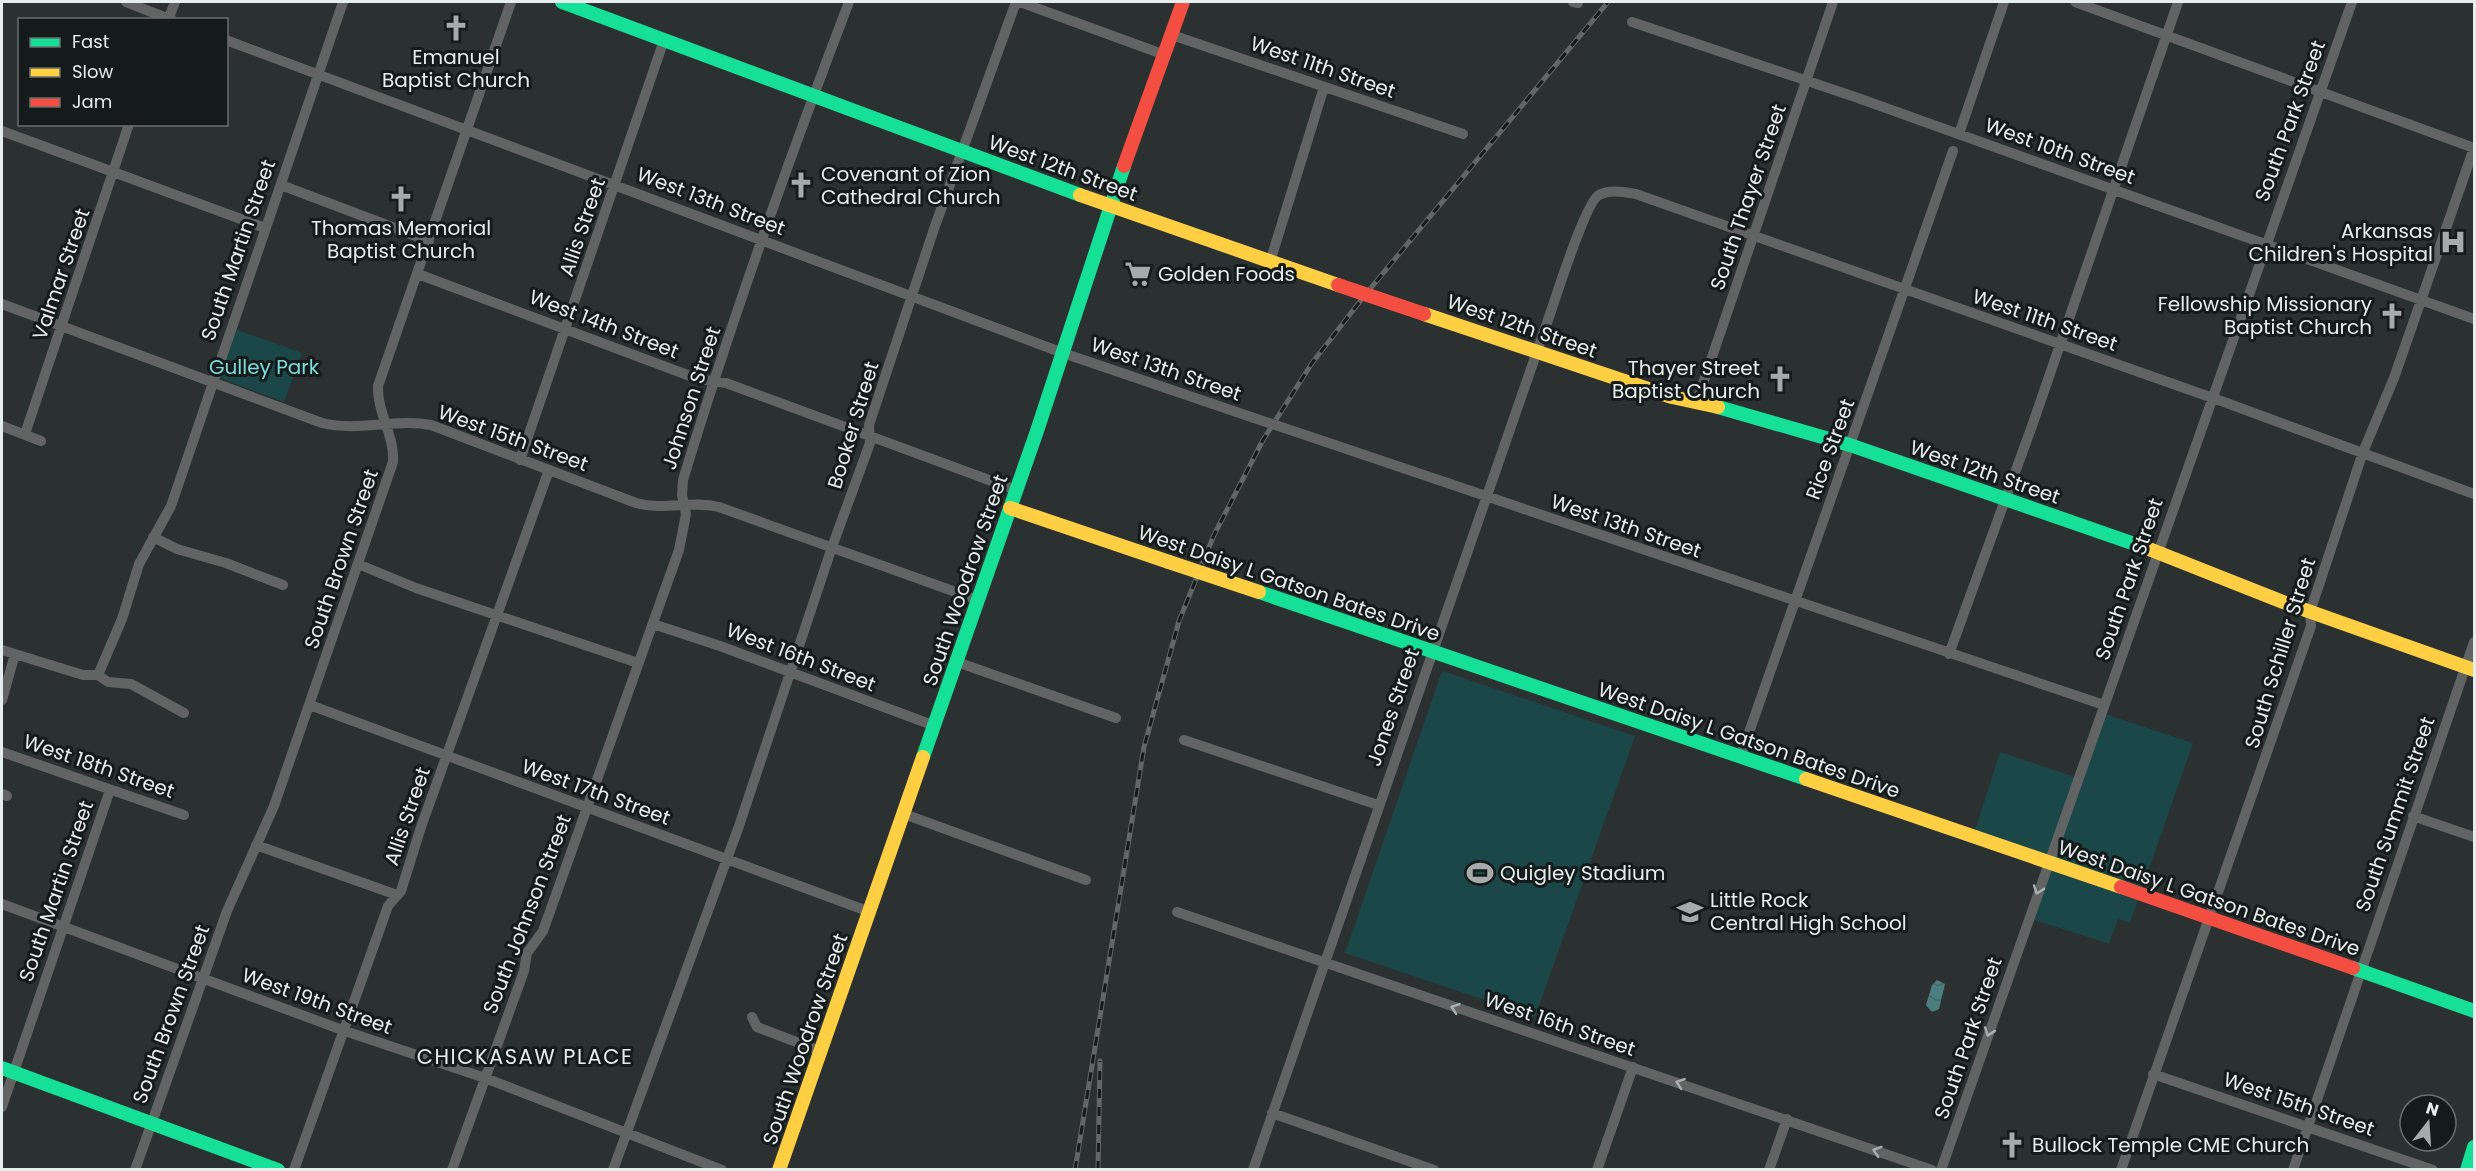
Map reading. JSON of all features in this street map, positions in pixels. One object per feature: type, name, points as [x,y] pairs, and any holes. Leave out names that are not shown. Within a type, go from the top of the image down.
[{"type":"street","points":[[126,2],[167,18]]},
{"type":"street","points":[[170,18],[175,2]]},
{"type":"street","name":"South Martin Street","points":[[98,675],[122,619],[139,564],[171,506],[343,2]]},
{"type":"street","name":"South Brown Street","points":[[135,1170],[150,1122],[227,911],[274,806],[393,462],[393,445],[378,399],[378,387],[511,2]]},
{"type":"street","name":"West 12th Street","points":[[562,2],[1111,207],[1696,404],[1758,417],[1850,445],[2157,552],[2310,612],[2470,669]]},
{"type":"street","name":"Johnson Street","points":[[586,807],[679,550],[685,526],[682,480],[713,381],[813,96],[849,2]]},
{"type":"street","points":[[1018,2],[1165,55]]},
{"type":"street","name":"Booker Street","points":[[613,1170],[791,673],[832,547],[870,443],[868,425],[961,151],[1018,2]]},
{"type":"street","name":"South Woodrow Street","points":[[779,1170],[935,726],[1183,2]]},
{"type":"street","name":"South Thayer Street","points":[[1696,404],[1833,2]]},
{"type":"street","points":[[1959,135],[2004,2]]},
{"type":"street","points":[[2074,2],[2321,90],[2474,148]]},
{"type":"street","points":[[1949,654],[2178,2]]},
{"type":"street","name":"South Park Street","points":[[1941,1170],[2352,2]]},
{"type":"street","name":"West 10th Street","points":[[1632,22],[2113,189],[2475,319]]},
{"type":"street","name":"West 11th Street","points":[[1172,35],[1463,134]]},
{"type":"street","name":"Allis Street","points":[[520,460],[664,40]]},
{"type":"street","name":"West 13th Street","points":[[228,41],[1063,354],[2104,705]]},
{"type":"street","points":[[1270,262],[1324,87]]},
{"type":"street","name":"Valmar Street","points":[[25,434],[128,126]]},
{"type":"street","points":[[2,131],[266,228]]},
{"type":"street","name":"South Schiller Street","points":[[2121,1170],[2311,626],[2310,612],[2363,452],[2394,378],[2474,148]]},
{"type":"street","name":"Rice Street","points":[[1740,758],[1953,152]]},
{"type":"street","points":[[280,185],[429,241]]},
{"type":"street","name":"West 11th Street","points":[[1600,194],[1616,191],[1636,194],[1906,289],[2059,346],[2213,398],[2475,494]]},
{"type":"street","name":"Jones Street","points":[[1253,1170],[1536,352],[1584,217],[1593,199],[1600,194]]},
{"type":"street","name":"West 14th Street","points":[[418,274],[698,379],[726,383],[1016,490]]},
{"type":"street","name":"West 15th Street","points":[[2,304],[336,426],[405,422],[432,425],[647,506],[684,506],[701,503],[719,507],[978,600]]},
{"type":"street","points":[[2,426],[41,441]]},
{"type":"street","name":"Allis Street","points":[[294,1170],[388,906],[405,880],[549,470]]},
{"type":"street","name":"West Daisy L Gatson Bates Drive","points":[[1010,508],[2048,862],[2475,1011]]},
{"type":"street","points":[[153,537],[177,549],[226,563],[283,585]]},
{"type":"street","points":[[358,564],[416,588],[638,663]]},
{"type":"street","name":"West 16th Street","points":[[653,624],[935,726]]},
{"type":"street","name":"South Summit Street","points":[[2293,1170],[2413,816],[2470,669],[2475,642]]},
{"type":"street","points":[[2,650],[83,675],[98,675],[108,682],[142,688],[184,713]]},
{"type":"street","points":[[2,700],[15,654]]},
{"type":"street","points":[[957,662],[1116,718]]},
{"type":"street","name":"West 17th Street","points":[[310,705],[870,912]]},
{"type":"street","points":[[1184,740],[1378,805]]},
{"type":"street","name":"West 18th Street","points":[[2,752],[48,766],[184,815]]},
{"type":"street","name":"South Martin Street","points":[[2,1107],[8,1070],[110,790]]},
{"type":"street","name":"South Johnson Street","points":[[452,1170],[524,971],[527,953],[543,931],[586,807]]},
{"type":"street","points":[[904,814],[1086,880]]},
{"type":"street","points":[[2413,816],[2475,837]]},
{"type":"street","points":[[256,845],[397,895]]},
{"type":"street","name":"West 19th Street","points":[[2,904],[345,1031],[485,1078],[722,1170]]},
{"type":"street","name":"West 16th Street","points":[[1178,912],[1932,1170]]},
{"type":"street","points":[[752,1017],[757,1027],[820,1051]]},
{"type":"street","points":[[1597,1170],[1633,1067]]},
{"type":"street","points":[[8,1070],[278,1170]]},
{"type":"street","name":"West 15th Street","points":[[2153,1074],[2433,1170]]},
{"type":"street","points":[[1272,1113],[1434,1170]]},
{"type":"street","points":[[1769,1170],[1787,1119]]},
{"type":"street","points":[[2467,1170],[2475,1147]]},
{"type":"green space","name":"Gulley Park","points":[[235,329],[302,353],[284,402],[218,377]]},
{"type":"green space","name":"Quigley Stadium","points":[[1442,671],[1635,736],[1535,1017],[1345,953]]},
{"type":"green space","points":[[2102,713],[2193,743],[2130,923],[2118,919],[2109,944],[2029,918],[2048,862],[1973,837],[2000,752],[2078,778]]},
{"type":"water","points":[[1937,980],[1945,984],[1939,1009],[1932,1012],[1926,1005],[1932,985]]},
{"type":"railway","points":[[1075,1170],[1144,747],[1179,621],[1214,535],[1263,440],[1312,363],[1365,295],[1608,2]]},
{"type":"railway","points":[[1098,1170],[1100,1061]]},
{"type":"traffic: fast","points":[[562,2],[1080,195]]},
{"type":"traffic: fast","points":[[923,757],[1037,431],[1124,166]]},
{"type":"traffic: fast","points":[[1718,407],[1850,445],[2149,549]]},
{"type":"traffic: fast","points":[[1259,592],[1806,779]]},
{"type":"traffic: fast","points":[[2353,968],[2474,1011]]},
{"type":"traffic: fast","points":[[2,1068],[278,1170]]},
{"type":"traffic: fast","points":[[2467,1170],[2474,1147]]},
{"type":"traffic: slow","points":[[1080,195],[1338,285]]},
{"type":"traffic: slow","points":[[1424,314],[1672,397],[1718,407]]},
{"type":"traffic: slow","points":[[1010,508],[1169,562]]},
{"type":"traffic: slow","points":[[2149,549],[2283,602],[2474,670]]},
{"type":"traffic: slow","points":[[1169,562],[1259,592]]},
{"type":"traffic: slow","points":[[779,1170],[923,757]]},
{"type":"traffic: slow","points":[[1806,779],[2121,887]]},
{"type":"traffic: jam","points":[[1124,166],[1183,2]]},
{"type":"traffic: jam","points":[[1338,285],[1424,314]]},
{"type":"traffic: jam","points":[[2121,887],[2353,968]]},
{"type":"place","name":"Emanuel Baptist Church","points":[[456,28]]},
{"type":"place","name":"Covenant of Zion Cathedral Church","points":[[801,185]]},
{"type":"place","name":"Thomas Memorial Baptist Church","points":[[401,199]]},
{"type":"place","name":"Arkansas Children's Hospital","points":[[2453,242]]},
{"type":"place","name":"Golden Foods","points":[[1138,274]]},
{"type":"place","name":"Fellowship Missionary Baptist Church","points":[[2392,316]]},
{"type":"place","name":"Thayer Street Baptist Church","points":[[1780,379]]},
{"type":"place","name":"Quigley Stadium","points":[[1480,873]]},
{"type":"place","name":"Little Rock Central High School","points":[[1690,912]]},
{"type":"place","name":"Bullock Temple CME Church","points":[[2012,1145]]},
{"type":"district","name":"CHICKASAW PLACE","points":[[525,1056]]}]
